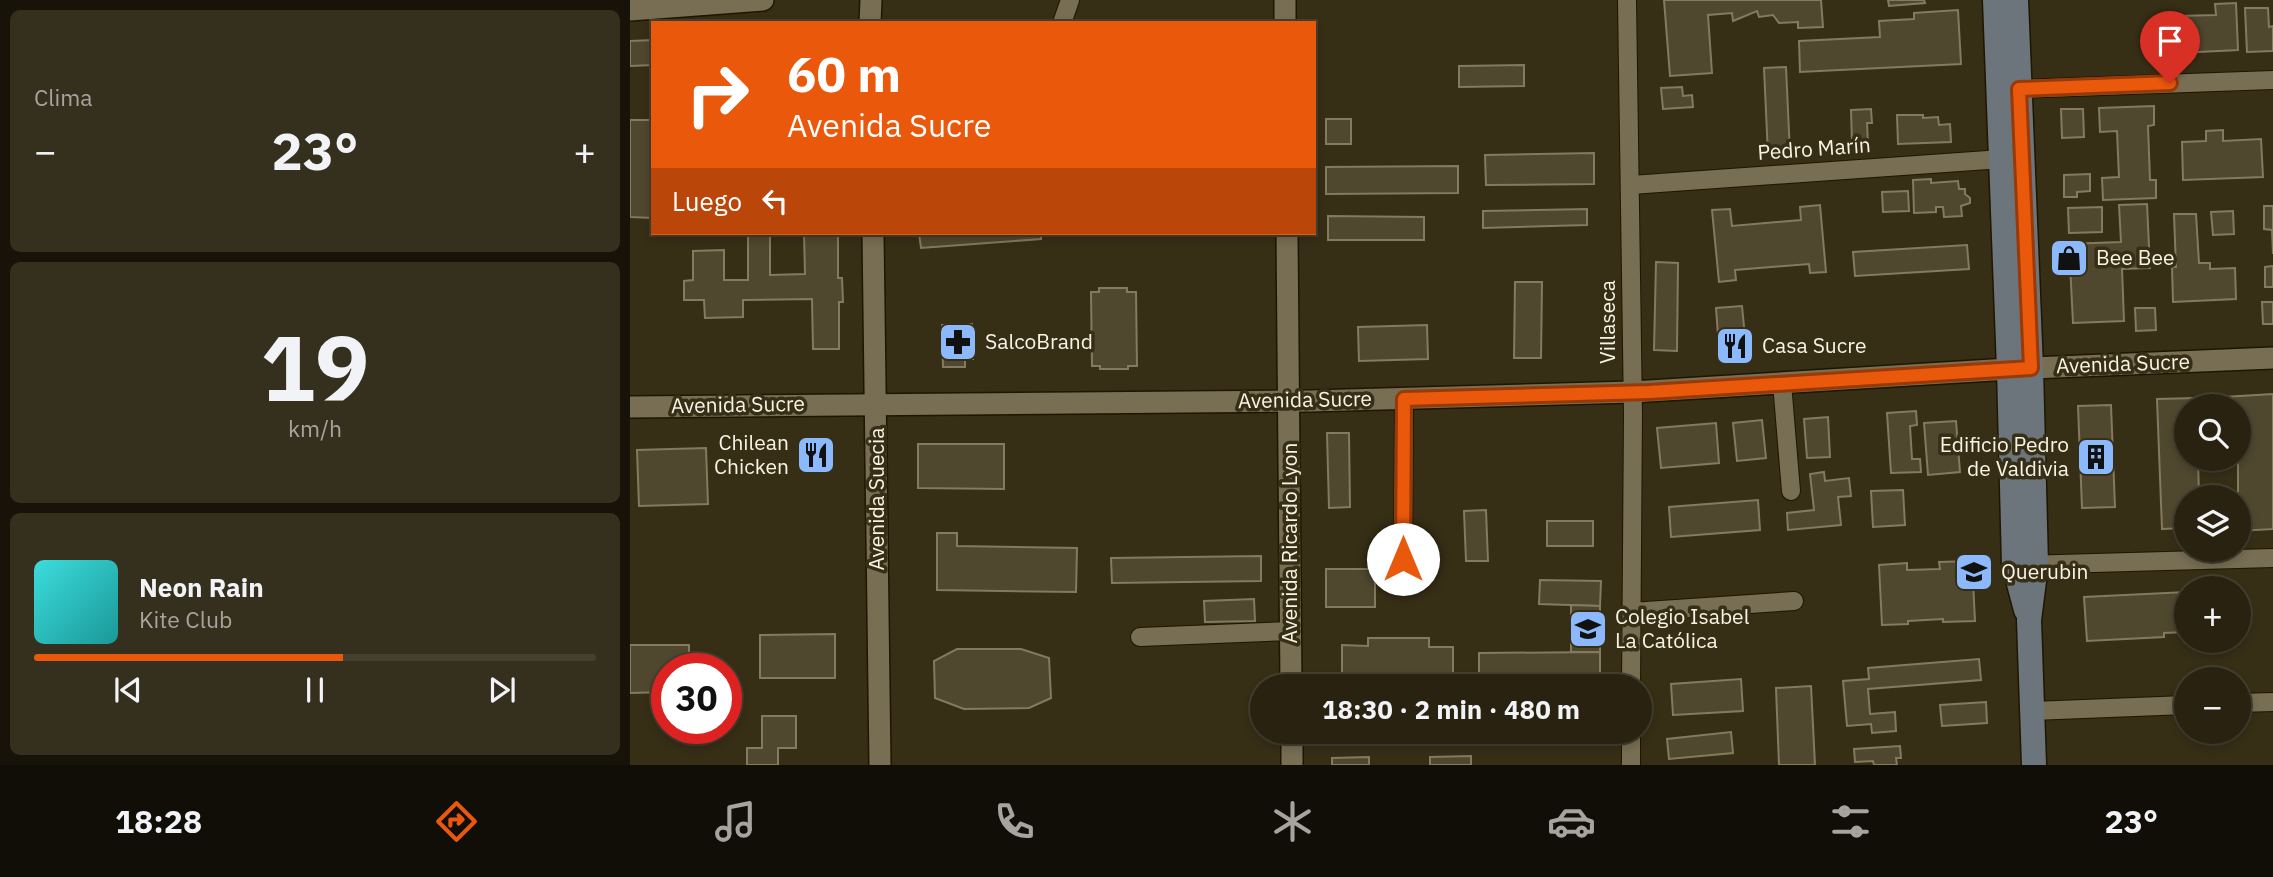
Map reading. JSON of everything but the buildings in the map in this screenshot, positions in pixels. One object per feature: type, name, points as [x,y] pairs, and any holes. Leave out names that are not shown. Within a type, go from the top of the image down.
[{"type":"main road","points":[[1995,0],[2001,159],[2020,368]]},
{"type":"main road","points":[[2015,0],[2019,89],[2020,368],[2034,765]]},
{"type":"street","points":[[630,10],[763,0]]},
{"type":"street","points":[[870,21],[871,0]]},
{"type":"street","points":[[1063,21],[1070,0]]},
{"type":"street","points":[[1285,0],[1285,21]]},
{"type":"street","name":"Villaseca","points":[[1628,0],[1632,392],[1631,674]]},
{"type":"street","points":[[2019,89],[2273,80]]},
{"type":"street","name":"Pedro Marín","points":[[1631,186],[2001,159]]},
{"type":"street","name":"Avenida Suecia","points":[[873,235],[880,765]]},
{"type":"street","name":"Avenida Ricardo Lyon","points":[[1287,235],[1291,674]]},
{"type":"street","name":"Avenida Sucre","points":[[630,407],[1404,399],[1632,392],[2020,368],[2273,358]]},
{"type":"street","points":[[1782,383],[1791,491]]},
{"type":"street","points":[[1403,559],[1404,399]]},
{"type":"street","points":[[2025,565],[2273,558]]},
{"type":"street","points":[[1631,612],[1794,601]]},
{"type":"street","points":[[1140,637],[1291,631]]},
{"type":"street","points":[[2251,703],[2273,702]]},
{"type":"street","points":[[2032,711],[2174,705]]},
{"type":"street","points":[[1292,744],[1292,765]]},
{"type":"street","points":[[1631,744],[1631,765]]},
{"type":"place","name":"Bee Bee","points":[[2069,258]]},
{"type":"place","name":"SalcoBrand","points":[[958,342]]},
{"type":"place","name":"Casa Sucre","points":[[1735,346]]},
{"type":"place","name":"Chilean Chicken","points":[[816,455]]},
{"type":"place","name":"Edificio Pedro de Valdivia","points":[[2096,457]]},
{"type":"place","name":"Querubin","points":[[1974,572]]},
{"type":"place","name":"Colegio Isabel La Católica","points":[[1588,629]]},
{"type":"route","points":[[1403,559],[1404,399],[1649,392],[2031,368],[2019,89],[2170,83]]}]
